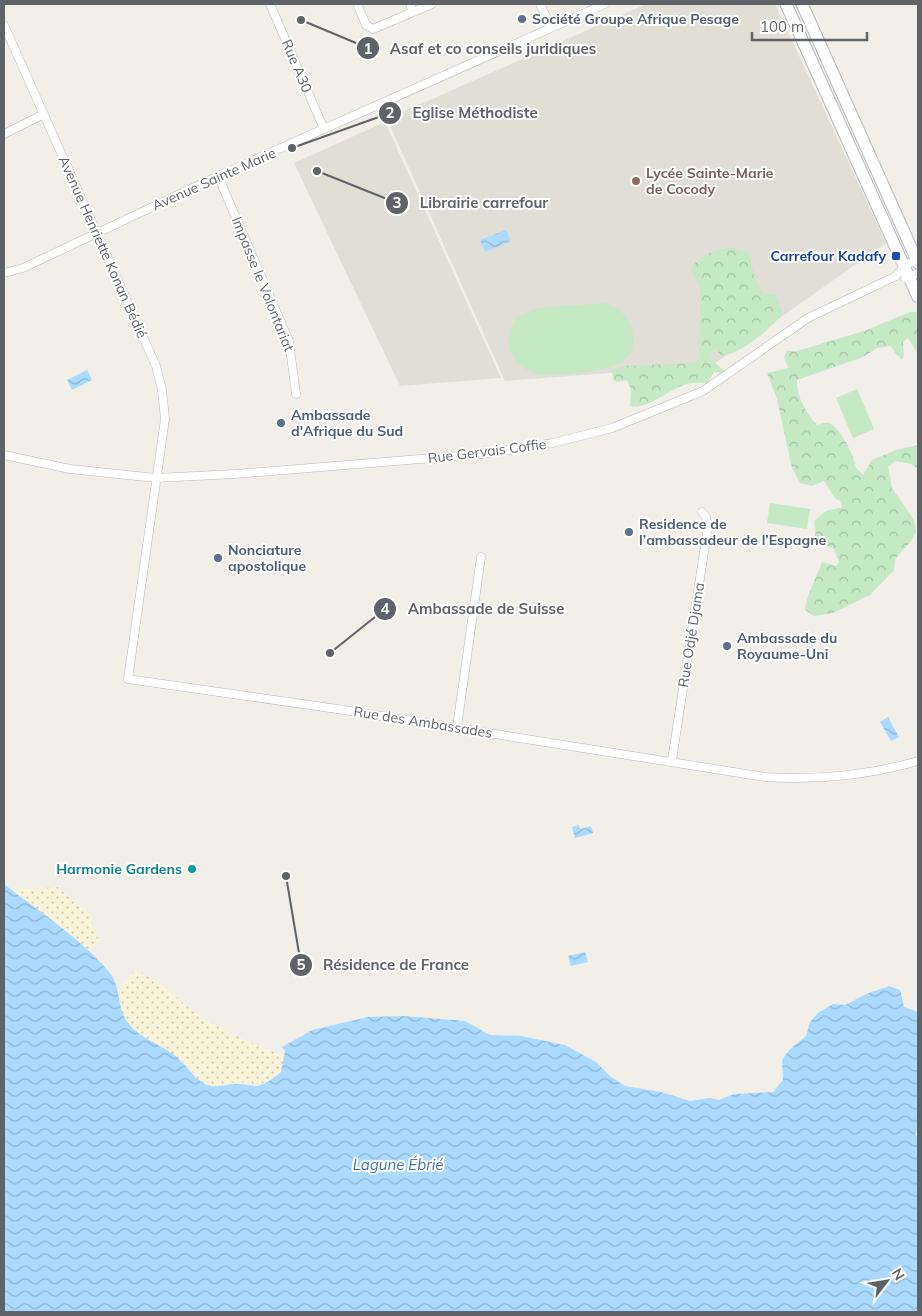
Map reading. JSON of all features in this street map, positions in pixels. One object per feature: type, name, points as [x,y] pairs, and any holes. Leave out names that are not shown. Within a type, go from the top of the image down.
[{"type":"main road","points":[[786,4],[904,265],[914,275],[918,297]]},
{"type":"main road","points":[[802,4],[918,261]]},
{"type":"street","name":"Rue A30","points":[[270,4],[324,129]]},
{"type":"street","points":[[357,4],[366,25],[373,29],[432,4]]},
{"type":"street","points":[[410,4],[413,12]]},
{"type":"street","points":[[540,4],[551,27]]},
{"type":"street","name":"Avenue Sainte Marie","points":[[4,272],[23,268],[218,176],[605,4]]},
{"type":"street","name":"Avenue Henriette Konan Bédié","points":[[4,25],[156,366],[162,390],[165,419],[156,478]]},
{"type":"street","points":[[4,134],[44,114]]},
{"type":"street","name":"Impasse le Volontariat","points":[[218,176],[289,341],[296,394]]},
{"type":"street","points":[[896,276],[904,265],[918,261]]},
{"type":"street","points":[[896,276],[914,275]]},
{"type":"street","name":"Rue Gervais Coffie","points":[[4,455],[70,469],[156,478],[235,474],[516,450],[585,436],[651,413],[703,391],[808,318],[896,276]]},
{"type":"street","name":"Rue des Ambassades","points":[[156,478],[128,679],[457,727],[561,746],[672,760],[765,777],[785,778],[864,772],[918,761]]},
{"type":"street","name":"Rue Odjé Djama","points":[[672,760],[708,526],[706,517],[702,512]]},
{"type":"street","points":[[457,727],[481,557]]},
{"type":"shaded area","name":"Lycée Sainte-Marie de Cocody","points":[[646,4],[775,4],[886,243],[713,365],[505,381],[387,119]]},
{"type":"shaded area","points":[[385,122],[501,378],[400,386],[294,163]]},
{"type":"green space","points":[[730,247],[748,252],[760,289],[764,294],[775,294],[783,314],[763,333],[737,351],[721,355],[715,349],[710,353],[712,360],[723,370],[722,373],[714,372],[707,383],[687,384],[643,405],[630,406],[631,389],[627,380],[617,382],[613,380],[612,370],[622,366],[696,363],[700,357],[701,299],[698,283],[691,269],[703,257]]},
{"type":"green space","points":[[606,303],[622,313],[632,329],[633,345],[628,357],[617,365],[602,370],[540,375],[530,371],[515,360],[509,345],[512,327],[517,317],[538,308]]},
{"type":"green space","points":[[910,312],[918,312],[918,354],[908,338],[903,342],[904,355],[902,360],[890,346],[877,348],[863,357],[797,380],[802,404],[809,415],[817,425],[829,423],[838,430],[850,450],[856,468],[863,475],[872,460],[896,450],[918,445],[918,469],[911,464],[895,461],[888,467],[892,488],[914,520],[916,531],[912,540],[895,559],[894,570],[870,595],[833,613],[814,616],[805,610],[822,562],[836,566],[839,562],[834,549],[816,541],[814,521],[826,511],[842,507],[840,501],[835,498],[824,481],[812,486],[800,483],[792,468],[777,399],[767,373],[788,368],[784,357],[787,351],[797,351],[864,331]]},
{"type":"green space","points":[[857,389],[874,429],[853,438],[836,398]]},
{"type":"green space","points":[[770,503],[810,509],[807,529],[767,523]]},
{"type":"sand","points":[[58,887],[88,913],[99,941],[88,952],[12,890]]},
{"type":"sand","points":[[136,970],[158,982],[192,1010],[213,1024],[247,1041],[283,1055],[284,1063],[281,1072],[272,1079],[259,1084],[236,1082],[214,1087],[204,1085],[187,1065],[136,1032],[124,1018],[120,1009],[117,990]]},
{"type":"water","points":[[506,230],[511,241],[485,252],[480,240]]},
{"type":"water","points":[[87,370],[92,380],[72,390],[67,380]]},
{"type":"water","points":[[888,717],[899,737],[891,741],[880,722]]},
{"type":"water","points":[[579,825],[580,829],[591,826],[593,833],[575,838],[572,827]]},
{"type":"water","name":"Lagune Ébrié","points":[[4,884],[59,925],[86,948],[109,972],[116,984],[122,1012],[133,1029],[173,1054],[199,1080],[212,1086],[241,1084],[256,1086],[267,1082],[281,1072],[285,1051],[282,1047],[312,1030],[368,1017],[403,1016],[465,1021],[490,1035],[521,1036],[565,1045],[596,1062],[611,1077],[625,1086],[661,1092],[690,1101],[710,1098],[719,1100],[734,1094],[773,1092],[783,1080],[782,1060],[789,1050],[806,1036],[810,1022],[818,1013],[833,1004],[845,1005],[866,994],[889,986],[900,990],[904,1007],[918,1012],[918,1126],[915,1135],[918,1136],[917,1312],[4,1312]]},
{"type":"water","points":[[585,952],[588,962],[571,966],[568,956]]},
{"type":"place","name":"Société Groupe Afrique Pesage","points":[[522,19]]},
{"type":"place","name":"Asaf et co conseils juridiques","points":[[301,20]]},
{"type":"place","name":"Eglise Méthodiste","points":[[292,148]]},
{"type":"place","name":"Librairie carrefour","points":[[317,171]]},
{"type":"place","name":"Lycée Sainte-Marie de Cocody","points":[[636,181]]},
{"type":"place","name":"Carrefour Kadafy","points":[[896,256]]},
{"type":"place","name":"Ambassade d'Afrique du Sud","points":[[281,423]]},
{"type":"place","name":"Residence de l’ambassadeur de l’Espagne","points":[[629,532]]},
{"type":"place","name":"Nonciature apostolique","points":[[218,558]]},
{"type":"place","name":"Ambassade du Royaume-Uni","points":[[727,646]]},
{"type":"place","name":"Ambassade de Suisse","points":[[330,653]]},
{"type":"place","name":"Harmonie Gardens","points":[[192,869]]},
{"type":"place","name":"Résidence de France","points":[[286,876]]}]
